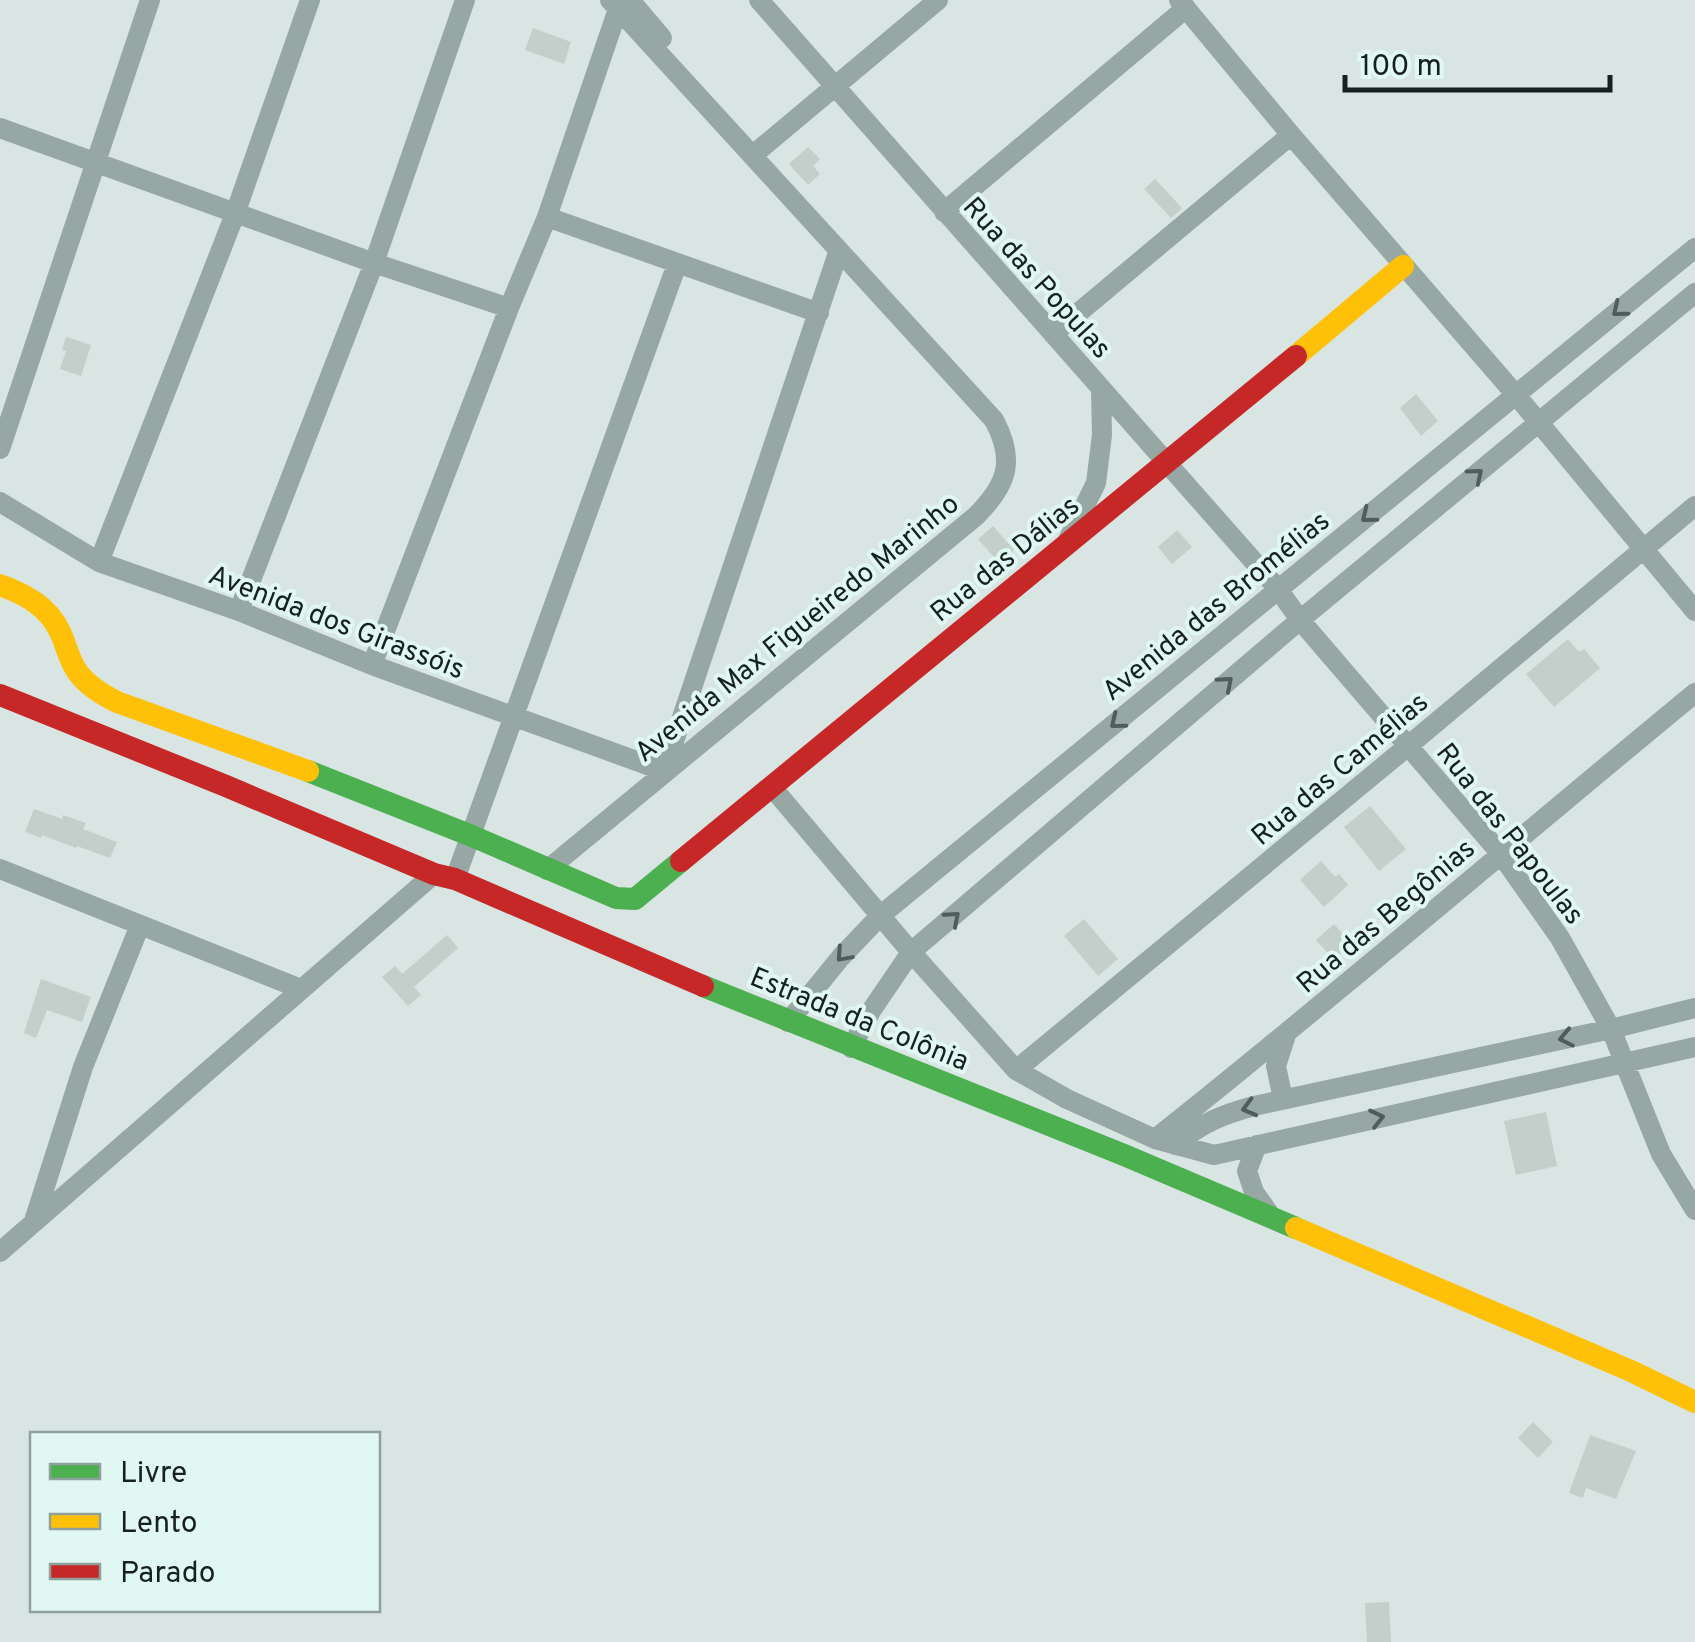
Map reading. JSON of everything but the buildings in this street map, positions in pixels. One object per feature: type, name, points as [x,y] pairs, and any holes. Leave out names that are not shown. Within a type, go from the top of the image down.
[{"type":"main road","name":"Rua das Dálias","points":[[547,870],[616,898],[642,895],[1403,266]]},
{"type":"main road","points":[[0,585],[45,609],[75,668],[98,692],[117,702],[261,753],[472,836],[547,870]]},
{"type":"main road","name":"Estrada da Colônia","points":[[0,695],[445,876],[851,1048],[1124,1155],[1695,1402]]},
{"type":"street","points":[[0,448],[150,0]]},
{"type":"street","points":[[99,562],[235,214],[310,0]]},
{"type":"street","points":[[239,611],[374,263],[465,0]]},
{"type":"street","name":"Rua das Populas","points":[[759,0],[1278,590]]},
{"type":"street","points":[[756,152],[938,0]]},
{"type":"street","points":[[372,665],[547,217],[619,3]]},
{"type":"street","name":"Avenida Max Figueiredo Marinho","points":[[547,870],[976,516],[995,496],[1007,460],[1004,438],[994,420],[619,3]]},
{"type":"street","points":[[944,212],[1183,4],[1695,611]]},
{"type":"street","points":[[0,128],[509,308]]},
{"type":"street","points":[[1053,334],[1291,135]]},
{"type":"street","points":[[547,217],[818,313]]},
{"type":"street","name":"Avenida das Bromélias","points":[[788,1022],[881,915],[1695,248]]},
{"type":"street","points":[[664,771],[838,250]]},
{"type":"street","points":[[0,1252],[301,989],[445,876],[472,836],[677,264]]},
{"type":"street","points":[[851,1048],[912,952],[1300,620],[1695,293]]},
{"type":"street","points":[[1064,547],[1096,483],[1101,458],[1101,389]]},
{"type":"street","name":"Avenida dos Girassóis","points":[[0,502],[99,562],[664,771]]},
{"type":"street","name":"Rua das Camélias","points":[[1016,1070],[1695,506]]},
{"type":"street","name":"Rua das Papoulas","points":[[1278,590],[1500,853],[1560,938],[1611,1028],[1661,1154],[1695,1210]]},
{"type":"street","name":"Rua das Begônias","points":[[1165,1142],[1500,853],[1695,693]]},
{"type":"street","points":[[771,786],[1016,1070],[1067,1098],[1165,1142],[1214,1154],[1695,1046]]},
{"type":"street","points":[[0,869],[301,989]]},
{"type":"street","points":[[33,1223],[83,1067],[140,926]]},
{"type":"street","points":[[1165,1142],[1221,1115],[1695,1008]]},
{"type":"street","points":[[1283,1100],[1276,1066],[1286,1035]]},
{"type":"street","points":[[1257,1146],[1247,1171],[1254,1192],[1274,1219]]},
{"type":"traffic: fast","points":[[308,771],[616,898],[635,899],[681,861]]},
{"type":"traffic: fast","points":[[703,986],[1296,1228]]},
{"type":"traffic: slow","points":[[1296,356],[1403,266]]},
{"type":"traffic: slow","points":[[0,585],[27,597],[50,615],[76,669],[101,693],[308,771]]},
{"type":"traffic: slow","points":[[1296,1228],[1695,1402]]},
{"type":"traffic: jam","points":[[681,861],[1296,356]]},
{"type":"traffic: jam","points":[[0,695],[434,874],[455,879],[703,986]]}]
